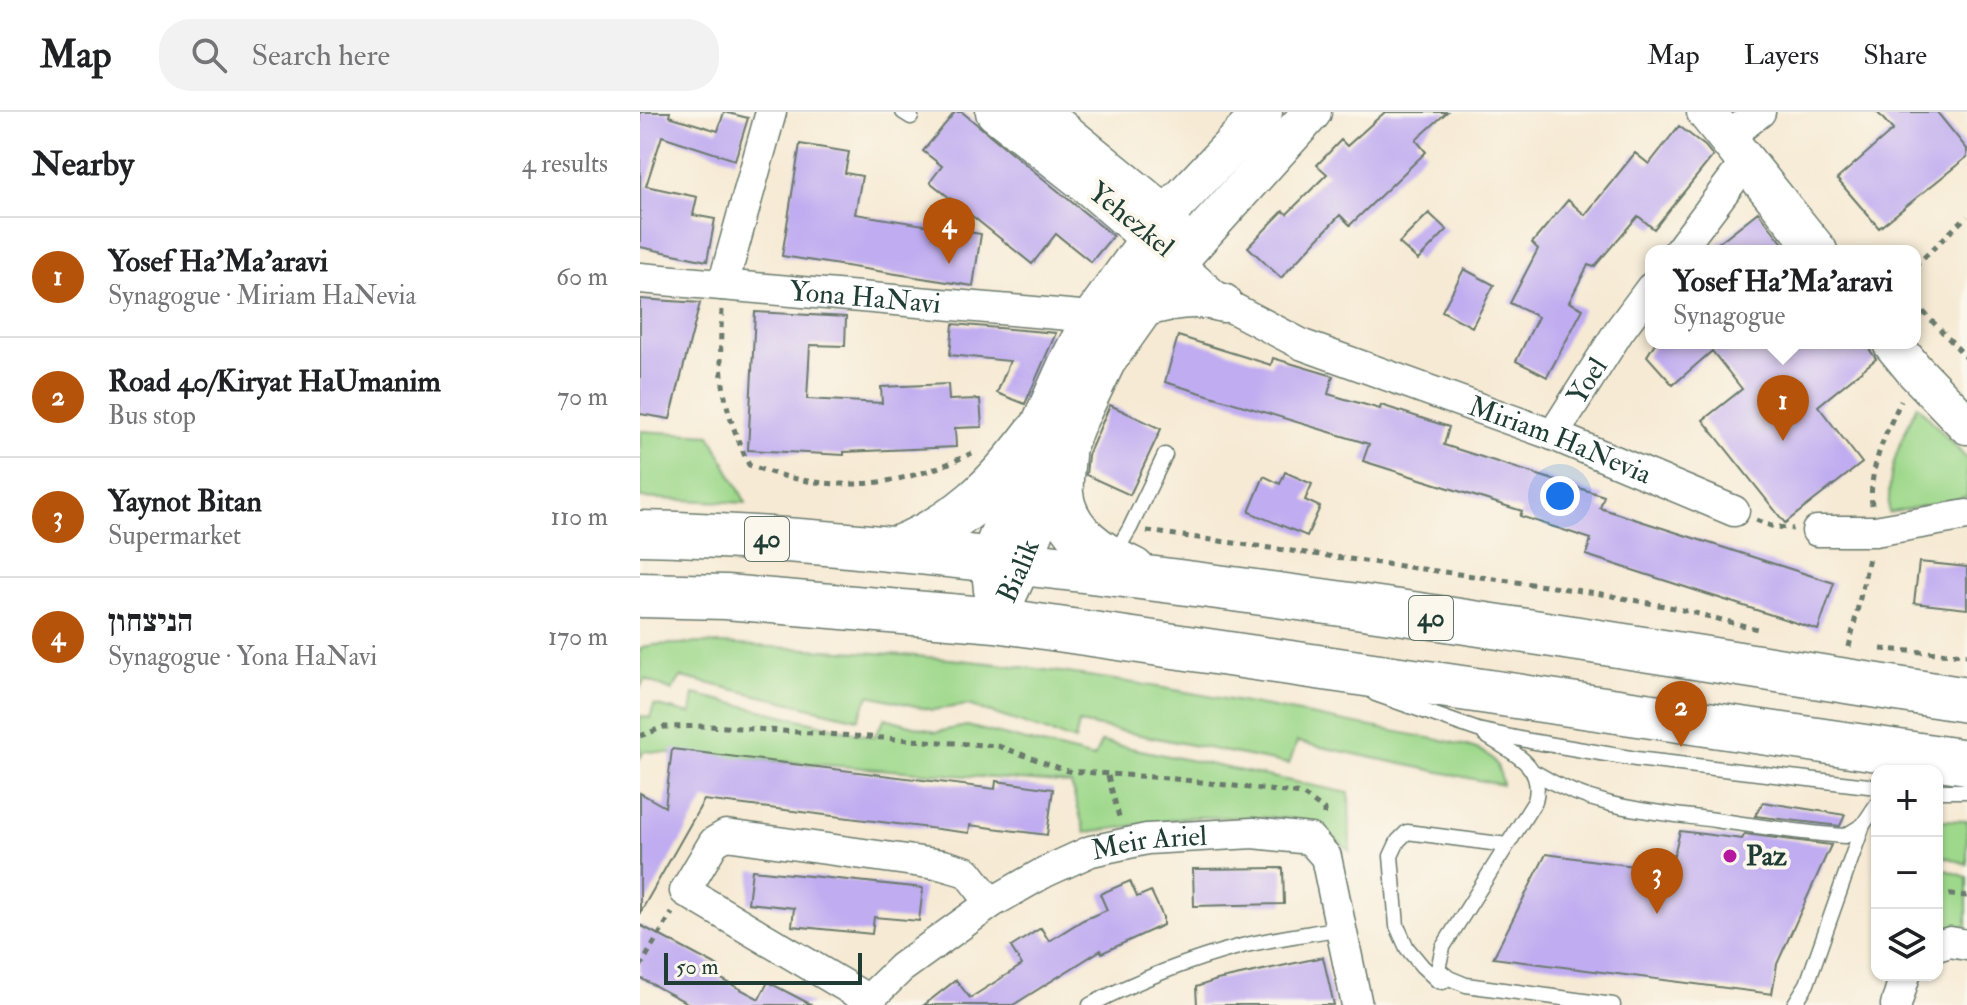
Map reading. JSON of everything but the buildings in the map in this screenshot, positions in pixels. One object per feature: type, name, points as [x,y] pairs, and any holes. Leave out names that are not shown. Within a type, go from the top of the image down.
[{"type":"highway","points":[[894,550],[940,529],[1049,444],[1065,512],[1086,542],[1121,544],[1150,578]]},
{"type":"highway","name":"40","points":[[640,533],[698,534],[894,550],[1150,578],[1290,596],[1967,700]]},
{"type":"highway","name":"40","points":[[640,595],[726,597],[996,620],[1967,762]]},
{"type":"highway","points":[[640,621],[726,597]]},
{"type":"street","points":[[723,285],[771,112]]},
{"type":"street","name":"Yehezkel","points":[[995,112],[1084,182],[1158,226]]},
{"type":"street","name":"Yehezkel","points":[[1040,112],[1158,226],[1177,262]]},
{"type":"street","name":"Bialik","points":[[996,620],[1006,561],[1049,444],[1067,365],[1092,317],[1158,226],[1263,112]]},
{"type":"street","name":"Bialik","points":[[1049,444],[1177,262],[1312,112]]},
{"type":"street","points":[[1681,245],[1726,137],[1760,112]]},
{"type":"street","points":[[1726,137],[1813,245]]},
{"type":"street","name":"Miriam HaNevia","points":[[1177,262],[1223,303],[1303,345],[1553,435],[1734,511]]},
{"type":"street","name":"Yona HaNavi","points":[[640,278],[1092,317]]},
{"type":"street","name":"Yoel","points":[[1553,435],[1645,296]]},
{"type":"street","points":[[1143,308],[1177,299],[1208,299],[1223,303]]},
{"type":"street","points":[[1897,349],[1967,425]]},
{"type":"street","points":[[1817,531],[1875,531],[1967,515]]},
{"type":"street","name":"Meir Ariel","points":[[865,1002],[901,968],[991,903],[1045,872],[1091,851],[1147,839],[1253,833],[1310,839],[1326,857]]},
{"type":"street","points":[[865,1002],[685,891],[714,842],[726,835],[943,865],[967,872],[991,903]]},
{"type":"street","points":[[1326,857],[1357,1005]]},
{"type":"street","points":[[1943,944],[1967,945]]},
{"type":"street","points":[[1896,1005],[1903,981]]},
{"type":"lane","points":[[1121,544],[1165,455]]},
{"type":"lane","points":[[1277,660],[1478,730],[1636,759],[1871,786]]},
{"type":"lane","points":[[1478,730],[1519,757],[1536,773],[1592,801],[1821,835],[1845,836],[1863,825]]},
{"type":"lane","points":[[1466,985],[1438,969],[1439,956],[1535,801],[1538,787],[1536,773]]},
{"type":"lane","points":[[1943,791],[1967,791]]},
{"type":"lane","points":[[1794,1005],[1807,984],[1863,825],[1871,813]]},
{"type":"lane","points":[[1507,845],[1407,832],[1398,841],[1391,856],[1397,926],[1407,948],[1438,981],[1613,1005]]},
{"type":"lane","points":[[1090,1005],[1130,984],[1185,963],[1244,946],[1341,928]]},
{"type":"path","points":[[1921,260],[1967,216]]},
{"type":"path","points":[[723,285],[720,338],[722,387],[731,427],[749,465],[783,478],[834,486],[889,482],[942,468],[987,446]]},
{"type":"path","points":[[1921,309],[1967,358]]},
{"type":"path","points":[[1734,511],[1771,526],[1817,531]]},
{"type":"path","points":[[1121,544],[1596,593],[1759,629]]},
{"type":"path","points":[[1837,644],[1864,648]]},
{"type":"path","points":[[1879,649],[1967,655]]},
{"type":"path","points":[[640,736],[664,727],[710,726],[998,746],[1068,771],[1167,778],[1302,794],[1324,810],[1326,857]]},
{"type":"path","points":[[1108,776],[1125,843]]},
{"type":"path","points":[[640,967],[685,891]]},
{"type":"path","points":[[1943,894],[1967,896]]},
{"type":"green space","points":[[1917,405],[1967,459],[1967,497],[1889,513],[1892,469]]},
{"type":"green space","points":[[640,431],[710,435],[746,503],[640,498]]},
{"type":"green space","points":[[703,643],[974,662],[1177,690],[1470,747],[1492,758],[1502,785],[1297,742],[1289,764],[1079,723],[1075,741],[968,705],[932,710],[869,695],[858,719],[681,677],[672,691],[645,679],[640,688],[640,649],[652,645]]},
{"type":"green space","points":[[694,694],[874,737],[885,718],[936,732],[967,726],[1094,758],[1101,742],[1349,793],[1350,851],[1314,823],[1283,818],[1191,817],[1085,833],[1071,784],[644,751],[640,758],[640,716],[650,718],[654,705],[691,714]]},
{"type":"green space","points":[[1943,820],[1967,821],[1967,864],[1943,856]]},
{"type":"green space","points":[[1943,869],[1967,877],[1967,926],[1943,928]]},
{"type":"place","name":"הניצחון","points":[[949,264]]},
{"type":"place","name":"Yosef Ha'Ma'aravi","points":[[1783,441]]},
{"type":"place","name":"Road 40/Kiryat HaUmanim","points":[[1681,747]]},
{"type":"place","name":"Paz","points":[[1730,856]]},
{"type":"place","name":"Yaynot Bitan","points":[[1657,914]]}]
